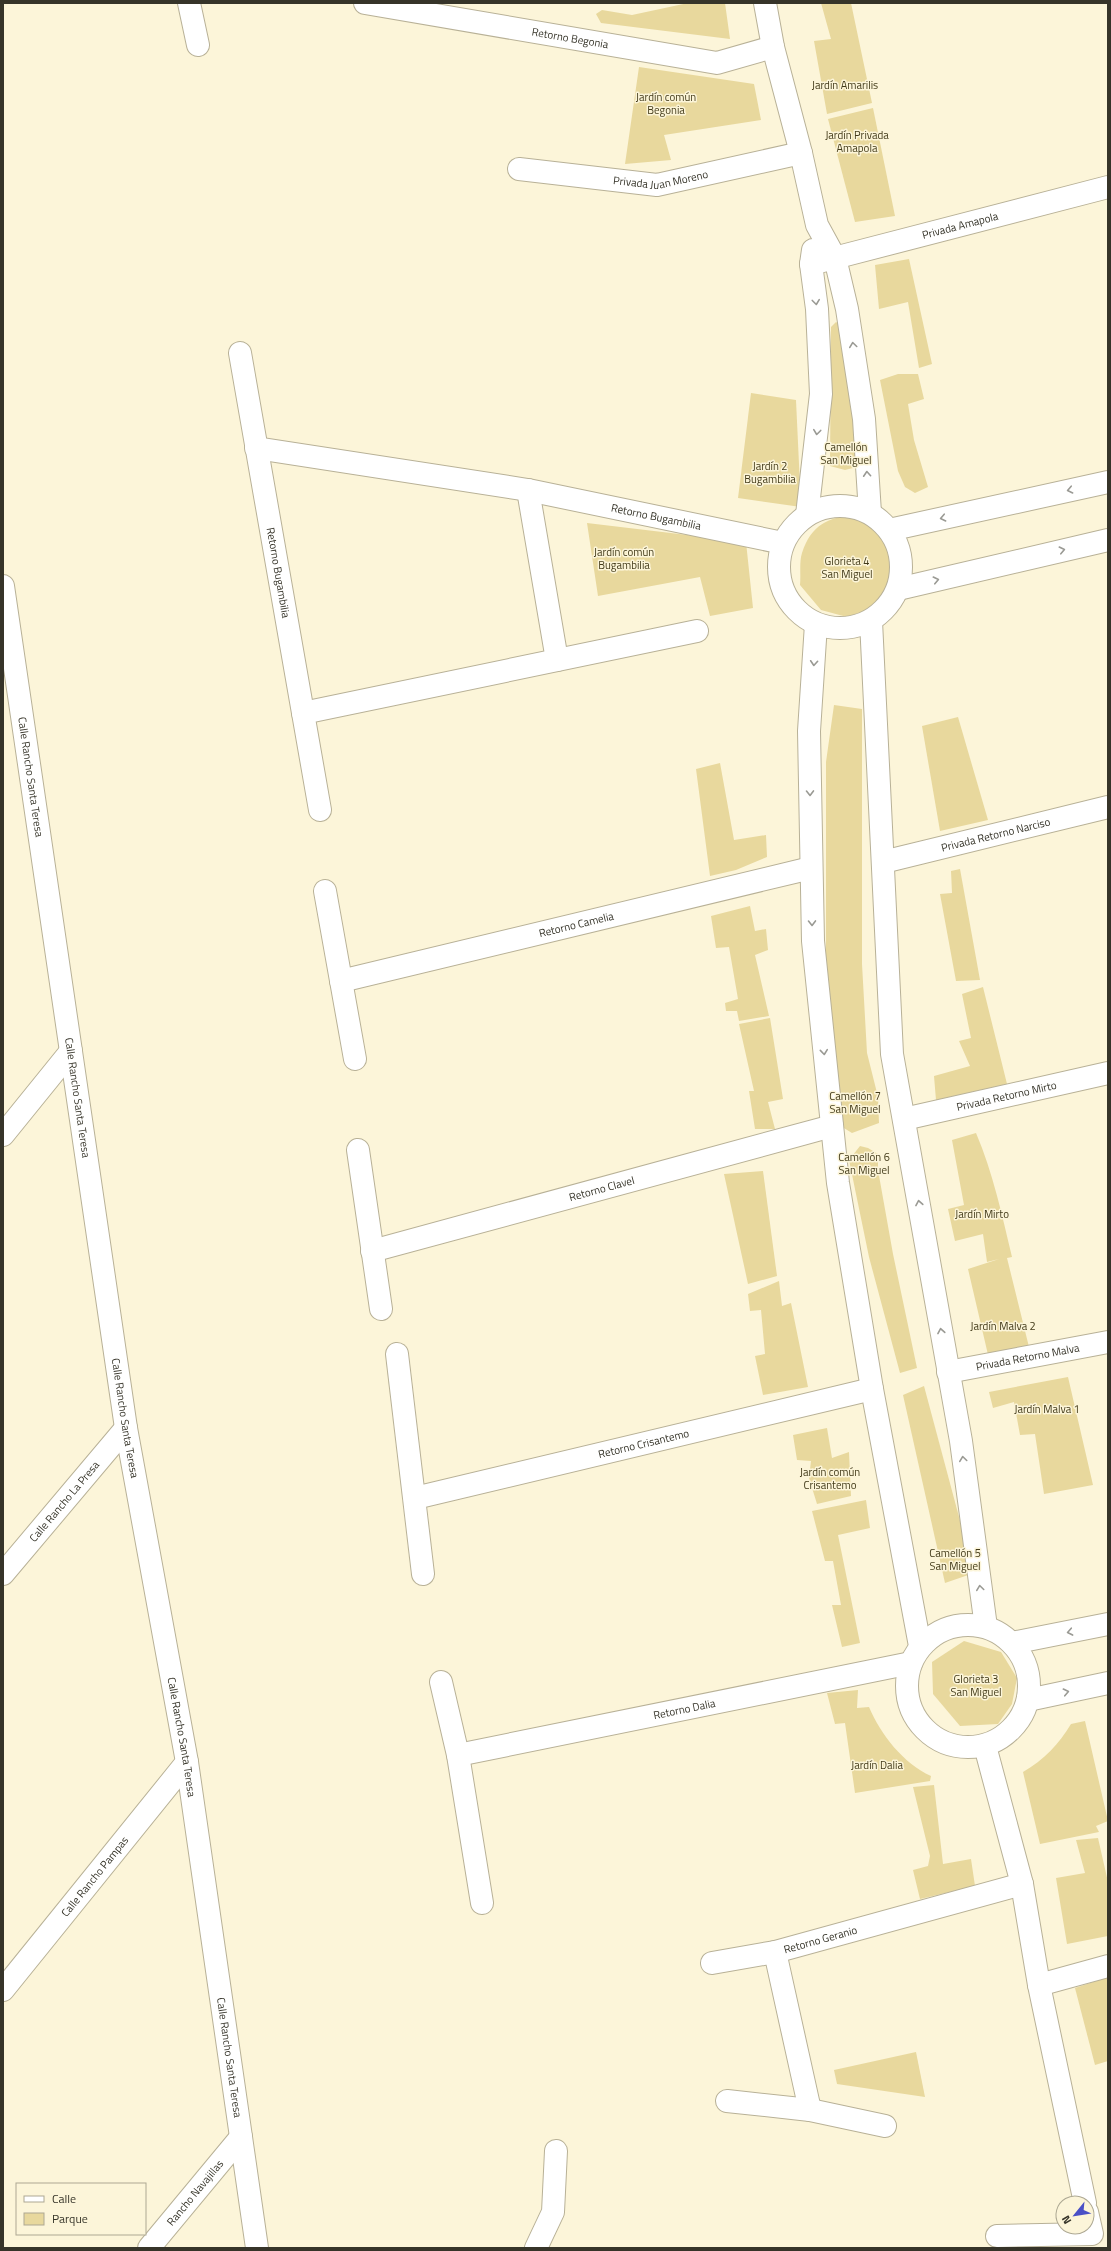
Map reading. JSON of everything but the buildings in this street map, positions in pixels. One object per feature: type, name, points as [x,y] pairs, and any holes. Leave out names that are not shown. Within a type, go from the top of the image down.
[{"type":"street","points":[[189,3],[198,45]]},
{"type":"street","name":"Retorno Begonia","points":[[366,3],[717,63],[773,48]]},
{"type":"street","points":[[765,3],[773,48],[801,152],[817,225],[835,258],[847,309],[864,419],[870,513]]},
{"type":"street","name":"Privada Juan Moreno","points":[[519,169],[657,185],[801,152]]},
{"type":"street","name":"Privada Amapola","points":[[811,264],[1108,187]]},
{"type":"street","points":[[807,515],[821,394],[817,308],[811,264],[817,225]]},
{"type":"street","points":[[240,353],[256,448]]},
{"type":"street","name":"Retorno Bugambilia","points":[[320,810],[256,448],[528,490],[783,543]]},
{"type":"street","points":[[889,530],[1108,482]]},
{"type":"street","points":[[528,490],[557,660]]},
{"type":"street","points":[[827,506],[848,506],[870,513],[889,530],[897,543],[901,558],[901,574],[898,589],[883,612],[871,621],[844,629],[816,624],[796,611],[783,590],[779,567],[783,543],[793,528],[807,515],[827,506]]},
{"type":"street","points":[[898,589],[1108,540]]},
{"type":"street","name":"Calle Rancho Santa Teresa","points":[[3,586],[126,1428],[187,1762],[258,2248]]},
{"type":"street","points":[[871,621],[892,1054],[961,1441],[986,1627]]},
{"type":"street","points":[[816,624],[809,731],[813,941],[838,1183],[915,1654],[906,1685],[910,1708],[922,1727],[940,1742],[962,1748],[985,1746],[1000,1739],[1013,1729],[1023,1715],[1028,1700],[1029,1680],[1024,1660],[1012,1643],[1000,1633],[986,1627],[962,1624],[939,1631],[915,1654]]},
{"type":"street","points":[[303,713],[698,630]]},
{"type":"street","points":[[3,711],[19,692]]},
{"type":"street","name":"Privada Retorno Narciso","points":[[883,862],[1108,807]]},
{"type":"street","name":"Retorno Camelia","points":[[341,981],[811,868]]},
{"type":"street","points":[[325,891],[355,1059]]},
{"type":"street","points":[[3,1135],[71,1051]]},
{"type":"street","name":"Privada Retorno Mirto","points":[[904,1119],[1108,1073]]},
{"type":"street","name":"Retorno Clavel","points":[[372,1251],[832,1126]]},
{"type":"street","points":[[358,1150],[381,1308]]},
{"type":"street","name":"Privada Retorno Malva","points":[[948,1372],[1108,1342]]},
{"type":"street","points":[[396,1354],[415,1498],[423,1574]]},
{"type":"street","name":"Retorno Crisantemo","points":[[415,1498],[872,1389]]},
{"type":"street","name":"Calle Rancho La Presa","points":[[3,1574],[126,1428]]},
{"type":"street","points":[[1012,1643],[1108,1624]]},
{"type":"street","name":"Retorno Dalia","points":[[458,1755],[915,1654]]},
{"type":"street","points":[[441,1682],[458,1755],[482,1903]]},
{"type":"street","points":[[1028,1700],[1108,1683]]},
{"type":"street","points":[[985,1746],[1022,1884],[1039,1985],[1083,2195]]},
{"type":"street","name":"Calle Rancho Pampas","points":[[3,1990],[187,1762]]},
{"type":"street","name":"Retorno Geranio","points":[[810,2110],[775,1952],[1022,1884]]},
{"type":"street","points":[[712,1963],[775,1952]]},
{"type":"street","points":[[1039,1985],[1108,1966]]},
{"type":"street","points":[[727,2101],[810,2110],[884,2126]]},
{"type":"street","name":"Rancho Navajillas","points":[[149,2248],[241,2137]]},
{"type":"street","points":[[536,2248],[553,2212],[556,2151]]},
{"type":"street","points":[[998,2236],[1100,2233]]},
{"type":"green space","points":[[688,3],[725,3],[730,39],[601,23],[596,14],[602,10],[632,15]]},
{"type":"green space","name":"Jardín Amarilis","points":[[821,3],[851,3],[872,103],[827,114],[814,41],[831,39]]},
{"type":"green space","name":"Jardín común Begonia","points":[[639,67],[754,84],[761,120],[664,135],[671,160],[625,164]]},
{"type":"green space","name":"Jardín Privada Amapola","points":[[873,108],[895,216],[855,222],[828,119]]},
{"type":"green space","points":[[909,259],[932,364],[919,368],[908,302],[879,309],[875,265]]},
{"type":"green space","name":"Camellón San Miguel","points":[[836,322],[843,327],[861,466],[845,470],[830,466],[831,327]]},
{"type":"green space","points":[[898,374],[918,374],[924,399],[908,404],[914,440],[928,487],[915,493],[905,487],[898,471],[880,380]]},
{"type":"green space","name":"Jardín 2 Bugambilia","points":[[751,393],[796,400],[801,507],[738,498]]},
{"type":"green space","name":"Glorieta 4 San Miguel","points":[[856,515],[876,525],[891,550],[896,570],[891,589],[875,607],[847,617],[821,610],[800,585],[801,560],[802,553],[810,536],[822,524],[837,518]]},
{"type":"green space","name":"Jardín común Bugambilia","points":[[587,523],[746,542],[753,608],[710,616],[700,577],[598,596]]},
{"type":"green space","name":"Camellón 7 San Miguel","points":[[834,705],[862,709],[862,964],[867,1053],[878,1097],[879,1123],[852,1133],[839,1125],[826,994],[826,762]]},
{"type":"green space","points":[[958,717],[988,820],[940,831],[922,726]]},
{"type":"green space","points":[[720,763],[734,840],[766,835],[767,857],[736,870],[710,876],[696,769]]},
{"type":"green space","points":[[960,869],[980,980],[956,981],[940,894],[952,893],[951,871]]},
{"type":"green space","points":[[750,906],[755,931],[766,929],[768,950],[755,955],[769,1016],[739,1021],[737,1011],[726,1011],[725,1003],[738,999],[729,947],[716,948],[711,916]]},
{"type":"green space","points":[[983,987],[1007,1084],[936,1100],[934,1076],[970,1066],[959,1041],[971,1038],[962,994]]},
{"type":"green space","points":[[770,1018],[783,1099],[768,1102],[775,1129],[755,1129],[749,1091],[754,1091],[739,1024]]},
{"type":"green space","points":[[976,1133],[1001,1210],[1012,1257],[1007,1258],[1029,1347],[989,1359],[968,1269],[999,1259],[987,1262],[983,1234],[955,1241],[948,1209],[964,1205],[952,1140]]},
{"type":"green space","name":"Camellón 6 San Miguel","points":[[860,1146],[868,1148],[878,1154],[878,1170],[893,1254],[917,1368],[900,1373],[869,1257],[849,1160]]},
{"type":"green space","points":[[763,1171],[777,1276],[748,1284],[724,1174]]},
{"type":"green space","points":[[779,1281],[782,1306],[791,1303],[808,1387],[763,1395],[755,1356],[765,1354],[761,1310],[750,1311],[748,1294]]},
{"type":"green space","name":"Jardín Malva 1","points":[[1068,1377],[1093,1485],[1044,1494],[1035,1434],[1020,1435],[1014,1402],[993,1408],[989,1392]]},
{"type":"green space","name":"Camellón 5 San Miguel","points":[[924,1386],[974,1573],[945,1583],[903,1395]]},
{"type":"green space","name":"Jardín común Crisantemo","points":[[827,1428],[832,1458],[849,1452],[851,1496],[817,1504],[809,1478],[811,1461],[797,1460],[793,1435]]},
{"type":"green space","points":[[866,1500],[870,1528],[838,1535],[860,1643],[842,1647],[832,1605],[841,1605],[833,1561],[825,1561],[812,1511]]},
{"type":"green space","name":"Glorieta 3 San Miguel","points":[[964,1641],[1001,1652],[1017,1678],[1012,1704],[998,1724],[960,1726],[933,1694],[932,1662]]},
{"type":"green space","name":"Jardín Dalia","points":[[858,1690],[857,1708],[869,1707],[880,1728],[894,1747],[911,1764],[931,1776],[930,1781],[855,1793],[845,1723],[835,1724],[827,1693]]},
{"type":"green space","points":[[1085,1721],[1108,1821],[1096,1826],[1099,1832],[1040,1844],[1023,1772],[1038,1762],[1050,1751],[1071,1724]]},
{"type":"green space","points":[[934,1785],[943,1864],[971,1859],[975,1886],[920,1899],[913,1870],[928,1866],[930,1856],[913,1787]]},
{"type":"green space","points":[[1098,1838],[1108,1882],[1108,1936],[1067,1944],[1056,1878],[1085,1873],[1076,1840]]},
{"type":"green space","points":[[1108,1977],[1108,2061],[1095,2065],[1075,1988]]},
{"type":"green space","points":[[916,2052],[925,2097],[837,2084],[834,2070]]},
{"type":"park label","name":"Jardín Mirto","points":[[982,1214]]},
{"type":"park label","name":"Jardín Malva 2","points":[[1003,1326]]}]
